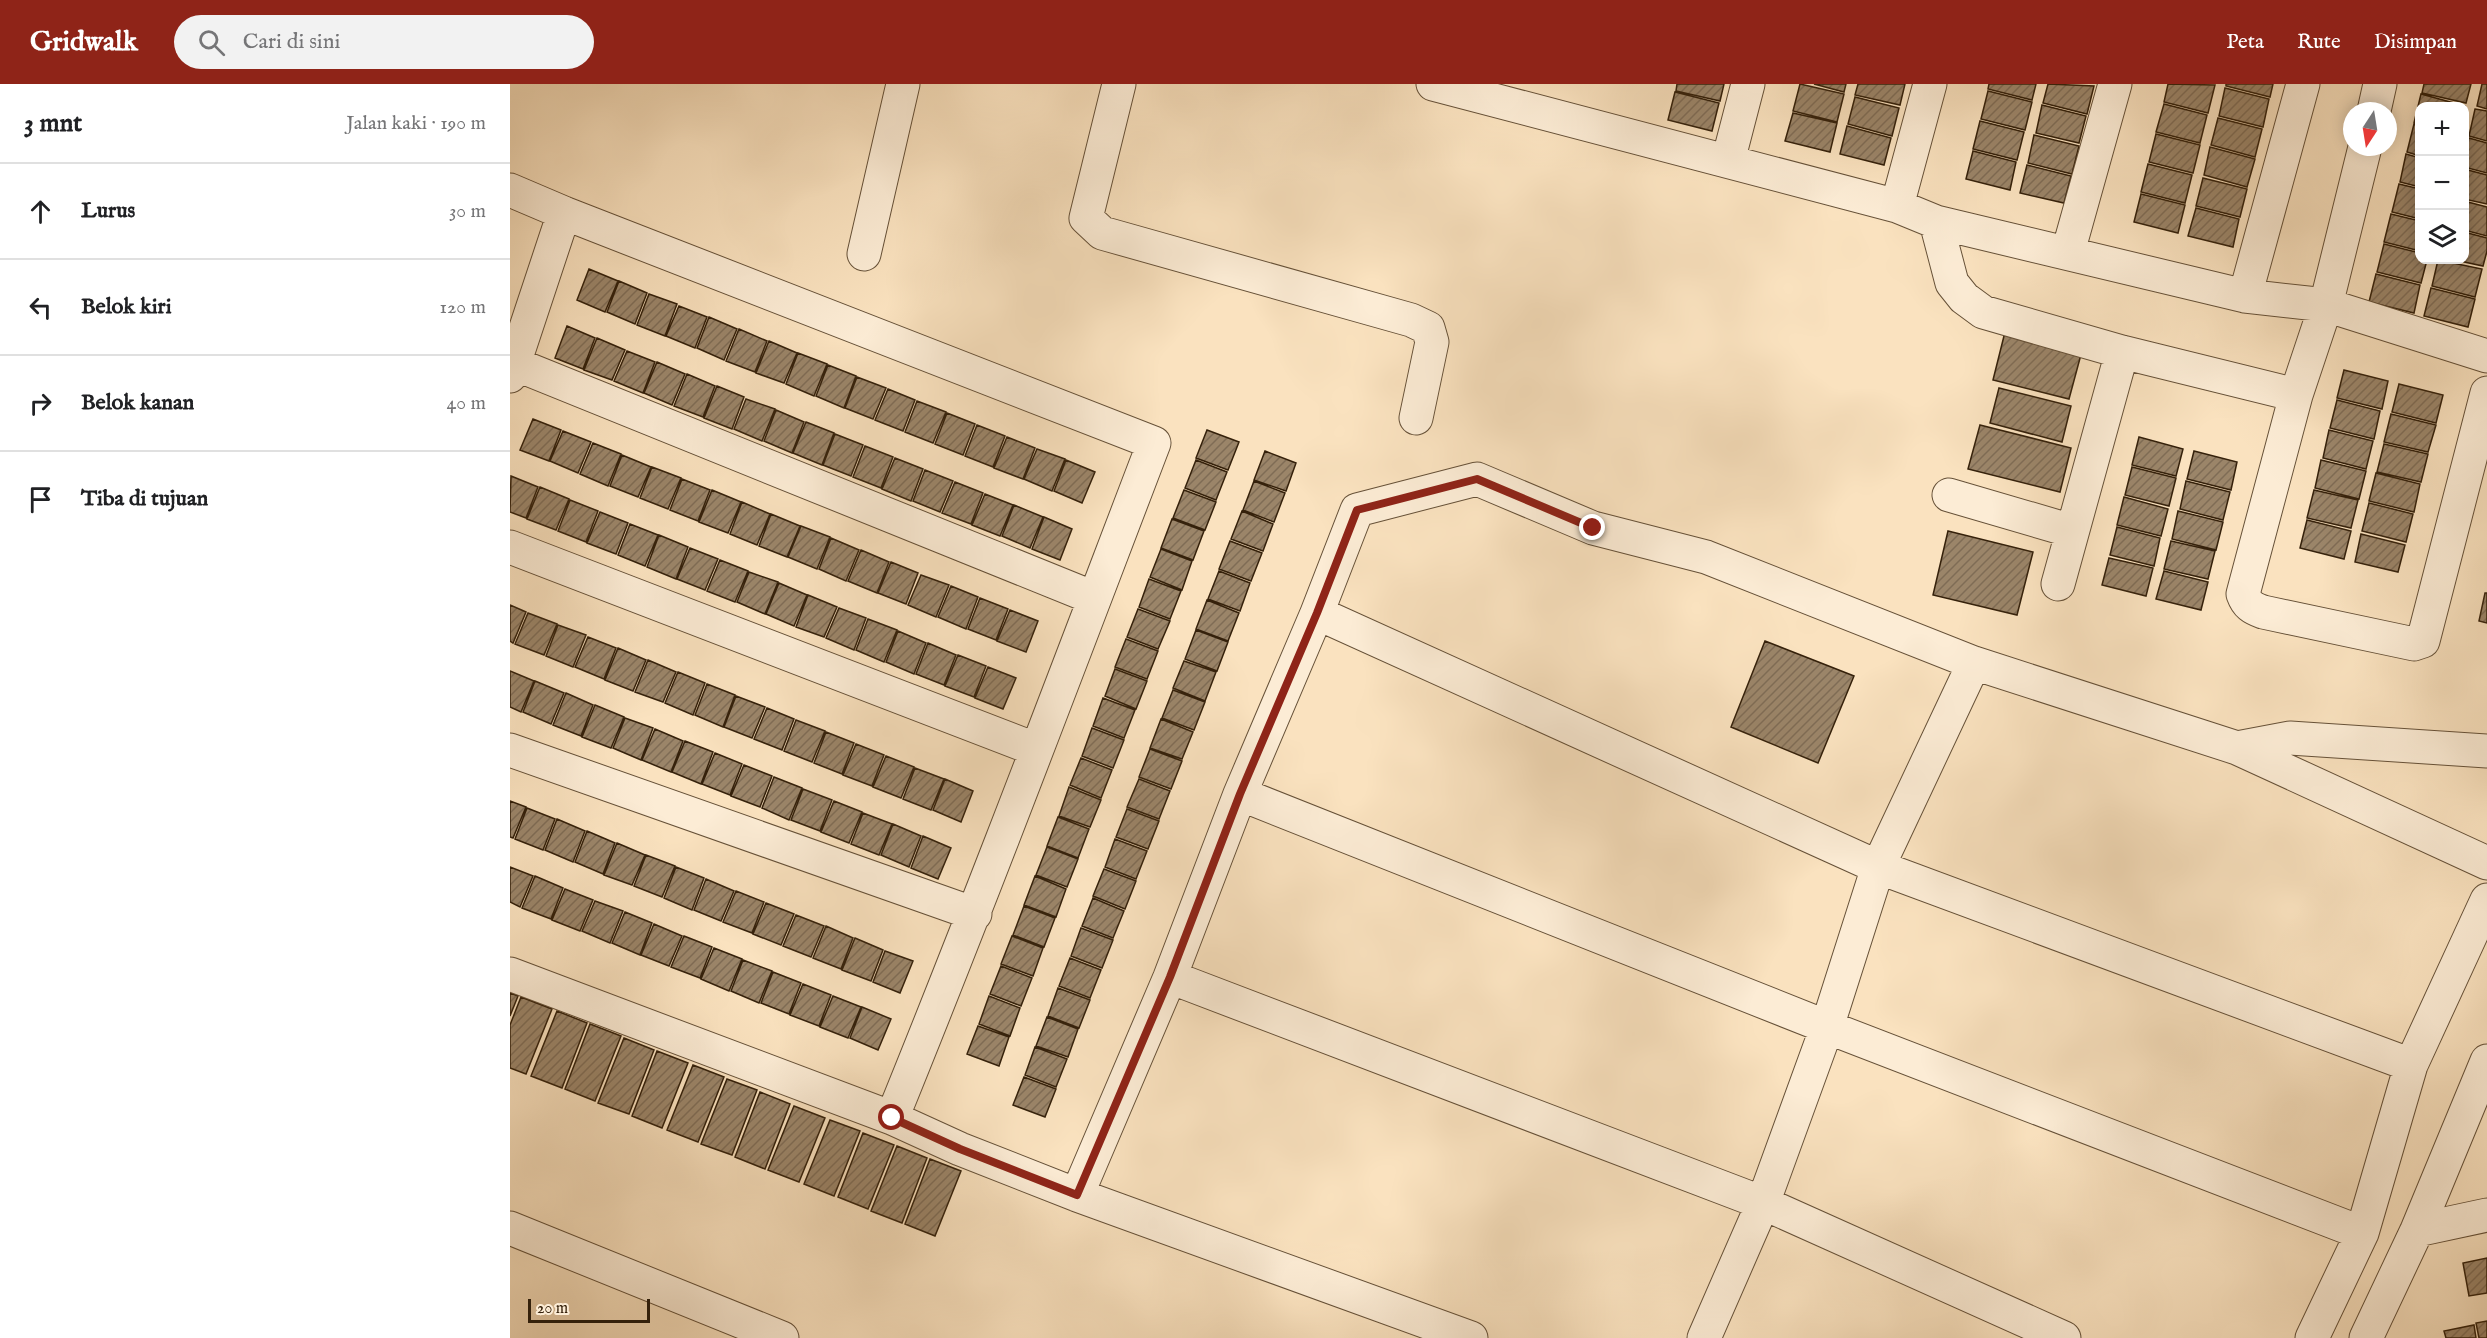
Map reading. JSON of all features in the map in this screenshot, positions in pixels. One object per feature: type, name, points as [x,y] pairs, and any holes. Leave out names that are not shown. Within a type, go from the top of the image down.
[{"type":"street","points":[[864,254],[903,84]]},
{"type":"street","points":[[1119,84],[1086,218],[1102,233],[1411,320],[1428,328],[1432,342],[1416,418]]},
{"type":"street","points":[[1433,84],[1897,206],[1936,222],[2245,296],[2326,305],[2487,357]]},
{"type":"street","points":[[1728,161],[1748,84]]},
{"type":"street","points":[[1897,206],[1930,84]]},
{"type":"street","points":[[2068,252],[2115,84]]},
{"type":"street","points":[[2245,296],[2303,84]]},
{"type":"street","points":[[2376,102],[2380,84]]},
{"type":"street","points":[[2363,156],[2326,305],[2296,395],[2243,594],[2246,602],[2252,608],[2263,612],[2414,644],[2423,641],[2487,393]]},
{"type":"street","points":[[510,190],[1154,443],[1035,749],[975,914],[892,1118]]},
{"type":"street","points":[[564,213],[512,368],[1094,598]]},
{"type":"street","points":[[1936,222],[1952,283],[1964,298],[1983,312],[2122,352],[2296,395]]},
{"type":"street","points":[[2058,584],[2122,352]]},
{"type":"street","points":[[1077,1195],[1170,977],[1240,794],[1317,613],[1357,510],[1477,479],[1593,528],[1706,557],[1974,663],[2237,748],[2487,863]]},
{"type":"street","points":[[1949,495],[2072,531]]},
{"type":"street","points":[[510,547],[1035,749]]},
{"type":"street","points":[[1317,613],[1878,867],[2411,1065]]},
{"type":"street","points":[[1704,1338],[1763,1203],[1827,1027],[1878,867],[1974,663]]},
{"type":"street","points":[[2237,748],[2290,738],[2487,751]]},
{"type":"street","points":[[510,750],[975,914]]},
{"type":"street","points":[[1240,794],[1827,1027],[2362,1233]]},
{"type":"street","points":[[2312,1338],[2362,1233],[2411,1065],[2487,900]]},
{"type":"street","points":[[510,974],[892,1118],[960,1149],[1077,1195],[1471,1338]]},
{"type":"street","points":[[1170,977],[1763,1203],[2064,1338]]},
{"type":"street","points":[[2366,1338],[2416,1230],[2487,1061]]},
{"type":"street","points":[[2416,1230],[2487,1215]]},
{"type":"street","points":[[510,1228],[782,1338]]},
{"type":"building","points":[[1677,84],[1724,84],[1720,101],[1676,91]]},
{"type":"building","points":[[1800,84],[1844,94],[1837,122],[1793,111]]},
{"type":"building","points":[[1814,84],[1846,84],[1844,92]]},
{"type":"building","points":[[1858,84],[1905,84],[1900,105],[1855,95]]},
{"type":"building","points":[[1989,84],[2036,84],[2032,100],[1988,89]]},
{"type":"building","points":[[2048,84],[2094,86],[2087,114],[2043,103]]},
{"type":"building","points":[[2168,84],[2215,85],[2208,113],[2164,102]]},
{"type":"building","points":[[2226,84],[2273,84],[2270,97],[2226,86]]},
{"type":"building","points":[[2424,84],[2471,84],[2466,102],[2422,93]]},
{"type":"building","points":[[2482,84],[2487,84],[2487,109],[2477,106]]},
{"type":"building","points":[[2225,88],[2269,99],[2263,127],[2219,116]]},
{"type":"building","points":[[1988,91],[2032,102],[2025,130],[1981,119]]},
{"type":"building","points":[[1675,92],[1719,103],[1712,131],[1668,120]]},
{"type":"building","points":[[2421,94],[2450,102],[2419,102]]},
{"type":"building","points":[[1855,97],[1899,108],[1892,136],[1848,124]]},
{"type":"building","points":[[2164,104],[2207,115],[2200,143],[2156,132]]},
{"type":"building","points":[[2042,105],[2086,116],[2079,143],[2036,133]]},
{"type":"building","points":[[2475,109],[2487,111],[2487,141],[2469,136]]},
{"type":"building","points":[[1793,113],[1837,123],[1830,152],[1785,141]]},
{"type":"building","points":[[2218,118],[2262,129],[2255,157],[2211,145]]},
{"type":"building","points":[[1980,121],[2024,132],[2017,160],[1973,149]]},
{"type":"building","points":[[2414,124],[2415,154],[2407,152]]},
{"type":"building","points":[[1847,126],[1891,138],[1884,165],[1840,154]]},
{"type":"building","points":[[2156,134],[2200,145],[2193,173],[2149,162]]},
{"type":"building","points":[[2034,135],[2079,146],[2072,174],[2028,163]]},
{"type":"building","points":[[2469,138],[2487,143],[2487,173],[2469,168]]},
{"type":"building","points":[[2210,147],[2255,159],[2247,187],[2204,175]]},
{"type":"building","points":[[1973,151],[2016,162],[2010,190],[1966,179]]},
{"type":"building","points":[[2406,154],[2415,157],[2415,186],[2400,182]]},
{"type":"building","points":[[2148,164],[2192,175],[2185,203],[2141,192]]},
{"type":"building","points":[[2027,165],[2071,176],[2064,203],[2020,193]]},
{"type":"building","points":[[2469,170],[2487,175],[2487,204],[2469,200]]},
{"type":"building","points":[[2203,178],[2247,189],[2240,217],[2196,206]]},
{"type":"building","points":[[2399,184],[2415,188],[2415,218],[2392,212]]},
{"type":"building","points":[[2141,194],[2185,205],[2178,233],[2134,222]]},
{"type":"building","points":[[2469,202],[2487,207],[2487,236],[2469,231]]},
{"type":"building","points":[[2196,208],[2239,219],[2233,247],[2188,236]]},
{"type":"building","points":[[2391,214],[2415,220],[2415,250],[2384,242]]},
{"type":"building","points":[[2469,233],[2487,238],[2487,251],[2483,266],[2469,263]]},
{"type":"building","points":[[2384,244],[2415,252],[2415,264],[2426,264],[2421,283],[2377,272]]},
{"type":"building","points":[[2437,264],[2458,264],[2482,269],[2475,297],[2432,286]]},
{"type":"building","points":[[589,269],[618,281],[605,312],[577,300]]},
{"type":"building","points":[[2376,274],[2420,285],[2414,313],[2369,302]]},
{"type":"building","points":[[619,281],[647,293],[635,324],[607,312]]},
{"type":"building","points":[[2431,288],[2475,299],[2468,327],[2424,316]]},
{"type":"building","points":[[649,294],[677,304],[665,336],[637,325]]},
{"type":"building","points":[[679,306],[707,317],[695,348],[666,336]]},
{"type":"building","points":[[709,317],[737,329],[724,360],[697,348]]},
{"type":"building","points":[[567,326],[595,338],[583,369],[555,358]]},
{"type":"building","points":[[2006,328],[2083,347],[2069,399],[1993,380]]},
{"type":"building","points":[[739,329],[767,341],[755,372],[726,361]]},
{"type":"building","points":[[597,338],[625,350],[612,380],[584,370]]},
{"type":"building","points":[[769,341],[797,353],[784,383],[756,373]]},
{"type":"building","points":[[627,351],[655,362],[643,393],[614,381]]},
{"type":"building","points":[[798,353],[827,364],[814,396],[786,384]]},
{"type":"building","points":[[657,362],[685,374],[672,405],[644,393]]},
{"type":"building","points":[[828,365],[856,376],[844,408],[816,396]]},
{"type":"building","points":[[2344,370],[2388,381],[2382,409],[2337,398]]},
{"type":"building","points":[[687,374],[715,386],[703,417],[674,406]]},
{"type":"building","points":[[857,377],[886,388],[873,419],[845,408]]},
{"type":"building","points":[[2399,384],[2443,395],[2436,423],[2392,412]]},
{"type":"building","points":[[717,386],[744,397],[732,429],[704,418]]},
{"type":"building","points":[[1999,388],[2071,406],[2062,442],[1990,423]]},
{"type":"building","points":[[888,389],[915,400],[903,431],[875,420]]},
{"type":"building","points":[[746,399],[775,409],[762,441],[734,429]]},
{"type":"building","points":[[2337,400],[2380,411],[2374,439],[2330,428]]},
{"type":"building","points":[[917,401],[946,412],[933,443],[905,432]]},
{"type":"building","points":[[776,410],[804,422],[792,453],[764,441]]},
{"type":"building","points":[[947,413],[975,424],[963,455],[935,444]]},
{"type":"building","points":[[2391,414],[2436,425],[2428,452],[2384,442]]},
{"type":"building","points":[[533,419],[561,430],[549,461],[520,450]]},
{"type":"building","points":[[806,422],[834,433],[822,465],[793,453]]},
{"type":"building","points":[[977,425],[1005,436],[993,467],[965,456]]},
{"type":"building","points":[[1980,425],[2071,448],[2060,492],[1968,469]]},
{"type":"building","points":[[1207,430],[1239,442],[1228,470],[1196,458]]},
{"type":"building","points":[[2329,430],[2373,441],[2366,469],[2323,458]]},
{"type":"building","points":[[563,431],[591,442],[578,473],[550,461]]},
{"type":"building","points":[[835,434],[863,445],[851,476],[823,465]]},
{"type":"building","points":[[1007,437],[1035,448],[1023,479],[994,468]]},
{"type":"building","points":[[2139,437],[2183,449],[2176,476],[2132,465]]},
{"type":"building","points":[[593,443],[621,454],[608,486],[580,474]]},
{"type":"building","points":[[2384,444],[2428,454],[2421,482],[2377,472]]},
{"type":"building","points":[[865,446],[893,457],[881,488],[853,477]]},
{"type":"building","points":[[1037,449],[1065,459],[1052,491],[1024,479]]},
{"type":"building","points":[[1265,451],[1296,463],[1286,491],[1254,480]]},
{"type":"building","points":[[2194,451],[2237,462],[2231,490],[2187,479]]},
{"type":"building","points":[[622,455],[651,467],[638,497],[610,486]]},
{"type":"building","points":[[895,458],[923,469],[911,501],[882,489]]},
{"type":"building","points":[[1066,460],[1095,472],[1082,503],[1054,491]]},
{"type":"building","points":[[1196,460],[1227,472],[1216,500],[1185,488]]},
{"type":"building","points":[[2321,460],[2366,471],[2359,499],[2315,488]]},
{"type":"building","points":[[652,467],[681,478],[668,509],[640,498]]},
{"type":"building","points":[[2132,467],[2176,478],[2169,506],[2125,495]]},
{"type":"building","points":[[925,470],[953,481],[940,512],[913,501]]},
{"type":"building","points":[[2376,473],[2420,484],[2414,512],[2369,501]]},
{"type":"building","points":[[511,476],[538,487],[526,518],[510,512]]},
{"type":"building","points":[[682,479],[710,490],[698,521],[670,510]]},
{"type":"building","points":[[1254,481],[1285,493],[1274,522],[1243,510]]},
{"type":"building","points":[[2186,481],[2230,492],[2223,520],[2180,509]]},
{"type":"building","points":[[955,482],[983,493],[971,524],[942,513]]},
{"type":"building","points":[[540,487],[569,499],[556,530],[527,519]]},
{"type":"building","points":[[712,490],[741,502],[728,533],[699,522]]},
{"type":"building","points":[[1184,490],[1216,502],[1205,530],[1173,518]]},
{"type":"building","points":[[2314,490],[2358,500],[2351,528],[2307,518]]},
{"type":"building","points":[[985,494],[1013,505],[1000,536],[972,525]]},
{"type":"building","points":[[2124,497],[2168,509],[2161,536],[2117,525]]},
{"type":"building","points":[[570,500],[598,511],[586,542],[558,531]]},
{"type":"building","points":[[742,502],[770,514],[757,545],[730,534]]},
{"type":"building","points":[[2369,503],[2413,514],[2406,542],[2362,531]]},
{"type":"building","points":[[1014,505],[1043,517],[1030,548],[1002,536]]},
{"type":"building","points":[[1242,511],[1273,524],[1263,551],[1231,539]]},
{"type":"building","points":[[2178,511],[2223,522],[2216,550],[2172,539]]},
{"type":"building","points":[[600,512],[628,523],[616,554],[587,543]]},
{"type":"building","points":[[771,514],[800,526],[787,557],[759,546]]},
{"type":"building","points":[[1044,517],[1072,529],[1060,560],[1032,549]]},
{"type":"building","points":[[1172,519],[1204,531],[1193,560],[1161,548]]},
{"type":"building","points":[[2307,520],[2351,531],[2344,559],[2300,548]]},
{"type":"building","points":[[630,524],[658,535],[645,566],[618,555]]},
{"type":"building","points":[[801,526],[830,537],[817,569],[788,557]]},
{"type":"building","points":[[2117,527],[2160,538],[2154,566],[2110,555]]},
{"type":"building","points":[[1948,531],[2033,552],[2017,615],[1933,595]]},
{"type":"building","points":[[2361,534],[2405,545],[2398,572],[2355,562]]},
{"type":"building","points":[[659,535],[688,547],[676,579],[647,567]]},
{"type":"building","points":[[831,538],[859,550],[846,581],[819,569]]},
{"type":"building","points":[[1230,541],[1262,553],[1251,581],[1219,569]]},
{"type":"building","points":[[2171,541],[2215,551],[2208,579],[2164,569]]},
{"type":"building","points":[[690,548],[718,559],[705,590],[677,579]]},
{"type":"building","points":[[1161,549],[1192,561],[1182,590],[1150,577]]},
{"type":"building","points":[[861,550],[889,562],[877,593],[848,581]]},
{"type":"building","points":[[2109,558],[2153,568],[2146,596],[2102,585]]},
{"type":"building","points":[[720,560],[748,571],[735,602],[707,591]]},
{"type":"building","points":[[891,562],[918,573],[906,604],[878,593]]},
{"type":"building","points":[[1219,571],[1250,583],[1240,611],[1208,599]]},
{"type":"building","points":[[2164,571],[2208,582],[2201,610],[2156,599]]},
{"type":"building","points":[[749,572],[778,582],[765,614],[737,602]]},
{"type":"building","points":[[921,575],[949,585],[936,617],[908,605]]},
{"type":"building","points":[[1149,579],[1181,591],[1170,619],[1139,607]]},
{"type":"building","points":[[779,583],[807,595],[794,626],[766,614]]},
{"type":"building","points":[[951,586],[978,597],[966,629],[938,617]]},
{"type":"building","points":[[2485,593],[2487,593],[2487,623],[2479,621]]},
{"type":"building","points":[[808,595],[837,607],[824,637],[796,627]]},
{"type":"building","points":[[980,598],[1008,609],[996,640],[968,629]]},
{"type":"building","points":[[1207,600],[1239,613],[1228,641],[1196,629]]},
{"type":"building","points":[[510,605],[526,612],[513,643],[510,641]]},
{"type":"building","points":[[839,608],[866,618],[854,650],[826,638]]},
{"type":"building","points":[[1138,609],[1170,621],[1158,649],[1127,637]]},
{"type":"building","points":[[1010,610],[1038,621],[1026,652],[997,641]]},
{"type":"building","points":[[528,613],[557,624],[544,655],[515,644]]},
{"type":"building","points":[[868,619],[897,630],[884,662],[856,650]]},
{"type":"building","points":[[558,625],[586,635],[573,667],[546,656]]},
{"type":"building","points":[[1196,630],[1228,642],[1217,671],[1185,659]]},
{"type":"building","points":[[898,631],[926,643],[914,674],[886,662]]},
{"type":"building","points":[[588,637],[616,648],[604,679],[575,667]]},
{"type":"building","points":[[1126,639],[1158,651],[1147,679],[1115,667]]},
{"type":"building","points":[[1765,641],[1854,676],[1818,763],[1731,727]]},
{"type":"building","points":[[928,643],[956,655],[944,685],[916,674]]},
{"type":"building","points":[[618,648],[646,660],[633,691],[605,680]]},
{"type":"building","points":[[958,655],[986,666],[974,697],[945,686]]},
{"type":"building","points":[[648,660],[676,672],[663,702],[635,692]]},
{"type":"building","points":[[1184,661],[1216,672],[1205,701],[1173,688]]},
{"type":"building","points":[[988,667],[1016,678],[1003,709],[975,698]]},
{"type":"building","points":[[1115,669],[1147,681],[1136,709],[1105,696]]},
{"type":"building","points":[[510,671],[534,681],[521,712],[510,707]]},
{"type":"building","points":[[678,672],[705,683],[693,715],[665,703]]},
{"type":"building","points":[[535,681],[564,693],[551,724],[523,712]]},
{"type":"building","points":[[707,684],[735,695],[723,727],[695,715]]},
{"type":"building","points":[[1173,690],[1205,702],[1194,730],[1162,718]]},
{"type":"building","points":[[566,693],[593,705],[581,736],[553,725]]},
{"type":"building","points":[[736,696],[765,707],[752,738],[724,727]]},
{"type":"building","points":[[1103,698],[1135,710],[1124,738],[1093,726]]},
{"type":"building","points":[[595,705],[624,717],[611,748],[582,737]]},
{"type":"building","points":[[767,708],[794,719],[782,750],[754,739]]},
{"type":"building","points":[[625,718],[653,728],[641,760],[613,748]]},
{"type":"building","points":[[1161,719],[1193,732],[1182,759],[1150,748]]},
{"type":"building","points":[[796,720],[825,731],[812,762],[784,751]]},
{"type":"building","points":[[1092,728],[1124,740],[1113,768],[1082,756]]},
{"type":"building","points":[[655,729],[683,741],[671,772],[642,760]]},
{"type":"building","points":[[826,732],[854,743],[842,774],[814,763]]},
{"type":"building","points":[[685,741],[713,752],[701,784],[672,772]]},
{"type":"building","points":[[856,744],[884,755],[872,786],[843,775]]},
{"type":"building","points":[[1150,749],[1182,761],[1171,789],[1139,777]]},
{"type":"building","points":[[715,753],[742,764],[730,795],[702,784]]},
{"type":"building","points":[[886,756],[914,767],[901,798],[873,787]]},
{"type":"building","points":[[1081,758],[1112,770],[1101,798],[1070,785]]},
{"type":"building","points":[[744,765],[772,776],[760,807],[731,796]]},
{"type":"building","points":[[915,768],[944,779],[931,810],[903,799]]},
{"type":"building","points":[[774,777],[802,788],[789,820],[762,808]]},
{"type":"building","points":[[945,779],[973,791],[961,822],[933,810]]},
{"type":"building","points":[[1139,779],[1170,791],[1159,819],[1127,807]]},
{"type":"building","points":[[1069,787],[1101,800],[1090,827],[1059,816]]},
{"type":"building","points":[[803,789],[832,800],[820,831],[791,820]]},
{"type":"building","points":[[510,801],[526,807],[513,838],[510,837]]},
{"type":"building","points":[[834,801],[862,812],[849,843],[821,832]]},
{"type":"building","points":[[527,808],[555,819],[543,850],[515,839]]},
{"type":"building","points":[[1127,809],[1159,821],[1148,849],[1116,837]]},
{"type":"building","points":[[863,813],[892,824],[879,855],[851,844]]},
{"type":"building","points":[[1058,817],[1089,829],[1078,858],[1047,846]]},
{"type":"building","points":[[557,819],[585,831],[573,862],[545,850]]},
{"type":"building","points":[[893,824],[921,836],[909,867],[881,855]]},
{"type":"building","points":[[587,831],[615,843],[603,874],[575,862]]},
{"type":"building","points":[[923,836],[951,848],[938,879],[911,868]]},
{"type":"building","points":[[1115,839],[1147,851],[1136,879],[1105,867]]},
{"type":"building","points":[[617,843],[645,855],[632,885],[604,875]]},
{"type":"building","points":[[1047,847],[1078,859],[1067,887],[1036,875]]},
{"type":"building","points":[[646,855],[675,866],[662,897],[634,886]]},
{"type":"building","points":[[510,867],[533,876],[520,907],[510,902]]},
{"type":"building","points":[[676,867],[704,878],[692,910],[664,898]]},
{"type":"building","points":[[1104,869],[1136,881],[1125,909],[1093,896]]},
{"type":"building","points":[[535,876],[563,888],[551,919],[522,908]]},
{"type":"building","points":[[1035,876],[1066,889],[1056,917],[1024,905]]},
{"type":"building","points":[[706,879],[734,891],[721,921],[694,910]]},
{"type":"building","points":[[565,889],[593,900],[580,931],[552,920]]},
{"type":"building","points":[[736,891],[764,902],[752,933],[723,922]]},
{"type":"building","points":[[1093,898],[1124,911],[1113,938],[1082,926]]},
{"type":"building","points":[[595,901],[623,911],[610,943],[582,931]]},
{"type":"building","points":[[766,903],[794,914],[781,945],[753,934]]},
{"type":"building","points":[[1024,906],[1055,918],[1044,947],[1013,935]]},
{"type":"building","points":[[625,912],[652,923],[640,955],[612,943]]},
{"type":"building","points":[[796,915],[824,926],[811,957],[783,946]]},
{"type":"building","points":[[654,924],[682,936],[669,966],[641,955]]},
{"type":"building","points":[[826,926],[853,938],[841,969],[813,958]]},
{"type":"building","points":[[1081,928],[1113,940],[1102,968],[1071,956]]},
{"type":"building","points":[[684,936],[712,947],[700,978],[671,967]]},
{"type":"building","points":[[1012,936],[1043,948],[1033,976],[1001,964]]},
{"type":"building","points":[[855,938],[883,950],[871,981],[842,970]]},
{"type":"building","points":[[714,948],[742,959],[729,991],[701,979]]},
{"type":"building","points":[[885,951],[913,961],[900,993],[873,982]]},
{"type":"building","points":[[1070,958],[1101,970],[1090,998],[1059,986]]},
{"type":"building","points":[[743,960],[772,971],[759,1003],[731,991]]},
{"type":"building","points":[[1001,966],[1032,978],[1021,1006],[990,994]]},
{"type":"building","points":[[773,972],[801,983],[789,1014],[761,1003]]},
{"type":"building","points":[[803,984],[831,995],[819,1026],[790,1015]]},
{"type":"building","points":[[1058,988],[1090,1000],[1079,1028],[1048,1016]]},
{"type":"building","points":[[510,993],[518,996],[510,1016]]},
{"type":"building","points":[[833,996],[861,1007],[848,1038],[820,1027]]},
{"type":"building","points":[[989,996],[1020,1008],[1010,1036],[979,1024]]},
{"type":"building","points":[[521,997],[552,1009],[526,1074],[510,1068],[510,1025]]},
{"type":"building","points":[[862,1007],[891,1019],[878,1050],[850,1038]]},
{"type":"building","points":[[557,1011],[587,1023],[562,1088],[531,1076]]},
{"type":"building","points":[[1047,1017],[1078,1029],[1068,1057],[1036,1046]]},
{"type":"building","points":[[590,1024],[621,1036],[595,1101],[565,1089]]},
{"type":"building","points":[[978,1026],[1009,1037],[999,1066],[967,1054]]},
{"type":"building","points":[[624,1038],[654,1050],[629,1114],[598,1103]]},
{"type":"building","points":[[1035,1047],[1067,1059],[1056,1087],[1025,1075]]},
{"type":"building","points":[[657,1051],[688,1063],[662,1128],[632,1116]]},
{"type":"building","points":[[693,1065],[724,1077],[698,1142],[667,1130]]},
{"type":"building","points":[[1024,1077],[1056,1089],[1045,1117],[1013,1105]]},
{"type":"building","points":[[727,1079],[757,1090],[732,1155],[701,1144]]},
{"type":"building","points":[[760,1092],[790,1104],[765,1169],[735,1157]]},
{"type":"building","points":[[794,1106],[825,1118],[799,1182],[768,1170]]},
{"type":"building","points":[[830,1120],[860,1131],[834,1196],[804,1184]]},
{"type":"building","points":[[863,1133],[894,1145],[868,1209],[838,1197]]},
{"type":"building","points":[[897,1146],[927,1158],[902,1223],[871,1211]]},
{"type":"building","points":[[930,1159],[961,1171],[935,1236],[905,1224]]},
{"type":"building","points":[[2487,1258],[2487,1293],[2469,1296],[2463,1263]]},
{"type":"building","points":[[2487,1321],[2487,1338],[2479,1338],[2476,1323]]},
{"type":"building","points":[[2474,1325],[2476,1338],[2446,1338],[2444,1331]]},
{"type":"route","points":[[892,1118],[960,1149],[1077,1195],[1170,977],[1240,794],[1317,613],[1357,510],[1477,479],[1593,528]]}]
